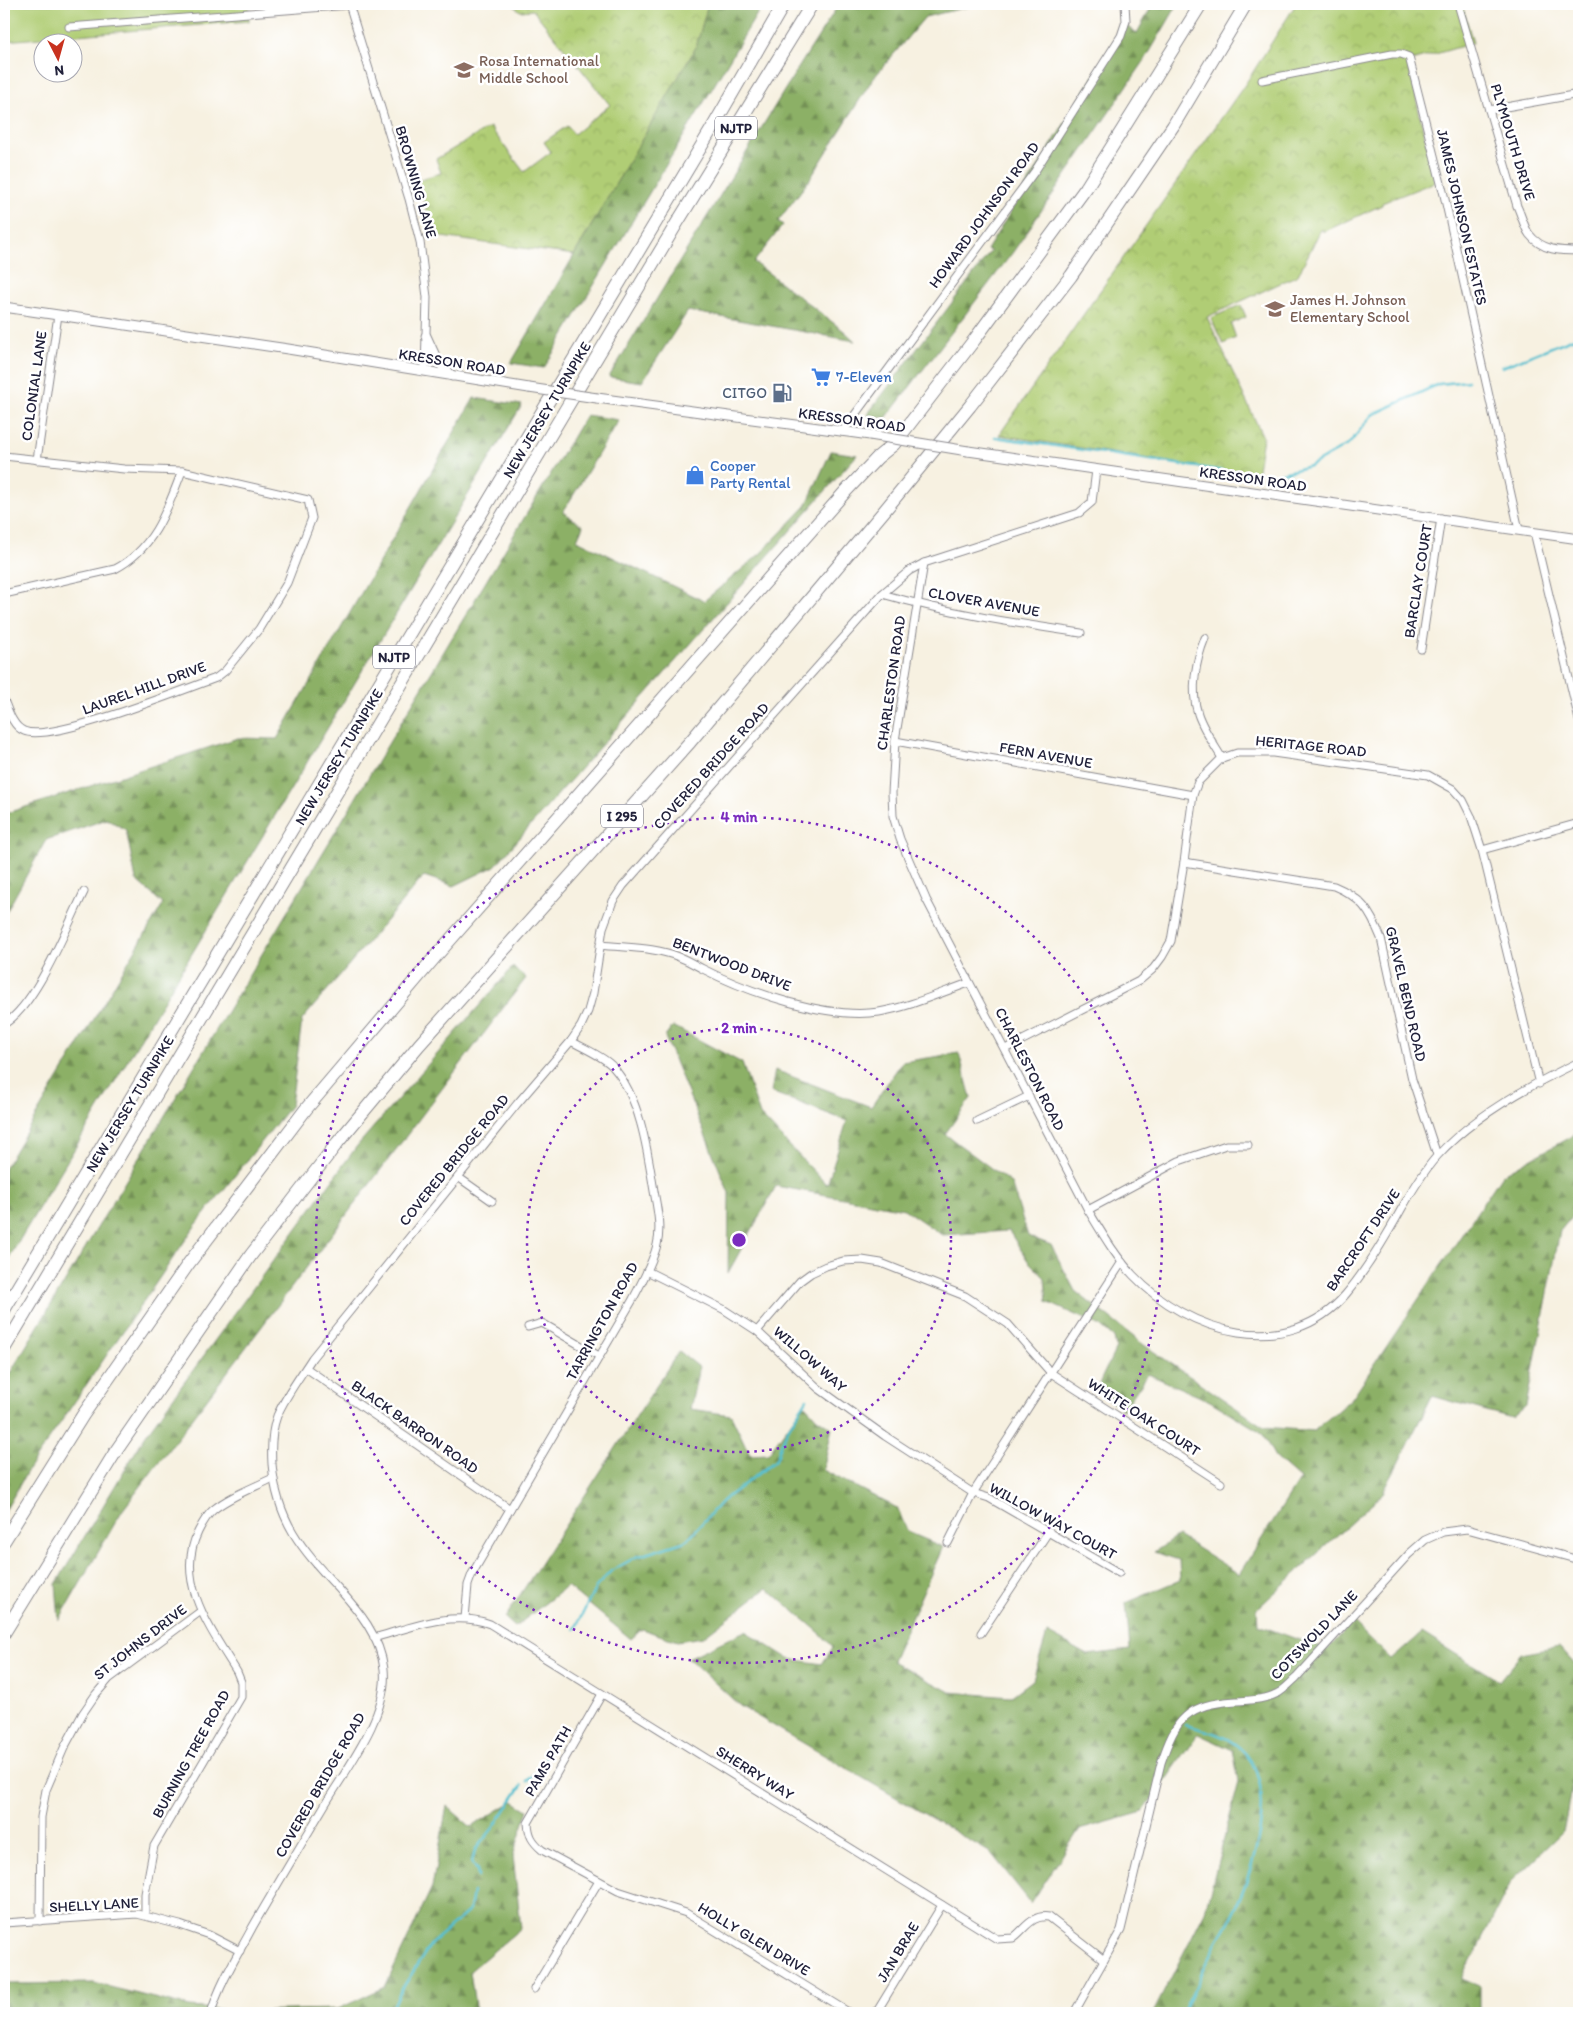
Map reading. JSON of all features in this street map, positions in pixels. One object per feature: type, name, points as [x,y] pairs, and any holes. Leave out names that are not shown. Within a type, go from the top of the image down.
[{"type":"highway","name":"NEW JERSEY TURNPIKE","points":[[4,1310],[711,130],[784,4]]},
{"type":"highway","name":"NEW JERSEY TURNPIKE","points":[[4,1349],[677,223],[812,4]]},
{"type":"highway","points":[[795,34],[818,4]]},
{"type":"highway","points":[[4,1541],[83,1415],[178,1279],[306,1109],[435,957],[845,492],[878,457],[894,444],[1086,188],[1200,4]]},
{"type":"highway","name":"I 295","points":[[4,1633],[116,1451],[257,1248],[338,1142],[419,1044],[696,734],[970,406],[1071,276],[1173,126],[1246,4]]},
{"type":"street","name":"BROWNING LANE","points":[[69,26],[350,4],[409,199],[420,242],[427,297],[425,371]]},
{"type":"street","name":"HOWARD JOHNSON ROAD","points":[[842,432],[1035,171],[1121,36],[1126,21],[1125,4]]},
{"type":"street","name":"PLYMOUTH DRIVE","points":[[1458,4],[1517,206],[1529,234],[1546,247],[1558,251],[1579,251]]},
{"type":"street","name":"JAMES JOHNSON ESTATES","points":[[1262,80],[1392,54],[1401,54],[1409,57],[1446,203],[1519,530]]},
{"type":"street","points":[[1489,110],[1579,94]]},
{"type":"street","name":"KRESSON ROAD","points":[[4,307],[529,388],[870,435],[1096,470],[1579,539]]},
{"type":"street","name":"COLONIAL LANE","points":[[37,460],[58,315]]},
{"type":"street","points":[[426,336],[437,360],[452,376]]},
{"type":"street","name":"LAUREL HILL DRIVE","points":[[4,456],[124,468],[182,471],[308,500],[312,518],[287,583],[259,629],[226,671],[216,678],[78,727],[35,734],[24,731],[14,721],[4,700]]},
{"type":"street","name":"COVERED BRIDGE ROAD","points":[[211,2013],[222,1985],[240,1951],[274,1889],[365,1739],[378,1714],[382,1700],[384,1668],[374,1638],[353,1605],[306,1553],[287,1524],[280,1508],[273,1478],[272,1433],[287,1396],[306,1368],[458,1177],[571,1041],[588,1011],[593,994],[600,945],[608,911],[623,886],[882,594],[909,571],[924,563],[1079,513],[1092,502],[1096,470]]},
{"type":"street","points":[[4,594],[115,569],[127,563],[147,544],[158,528],[182,471]]},
{"type":"street","name":"BARCLAY COURT","points":[[1421,649],[1441,518]]},
{"type":"street","points":[[1534,532],[1579,720]]},
{"type":"street","name":"CHARLESTON ROAD","points":[[924,563],[895,741],[892,793],[893,816],[926,899],[969,983],[1088,1210],[1113,1251],[1122,1262]]},
{"type":"street","name":"CLOVER AVENUE","points":[[882,594],[916,604],[982,618],[1081,633]]},
{"type":"street","points":[[1005,1049],[1139,981],[1153,970],[1171,941],[1193,795],[1198,782],[1222,758],[1203,726],[1197,711],[1195,694],[1197,658],[1205,638]]},
{"type":"street","name":"FERN AVENUE","points":[[895,741],[1193,795]]},
{"type":"street","name":"HERITAGE ROAD","points":[[1222,758],[1238,753],[1272,753],[1428,775],[1453,789],[1463,800],[1471,816],[1482,850],[1538,1084]]},
{"type":"street","points":[[1482,850],[1579,823]]},
{"type":"street","name":"GRAVEL BEND ROAD","points":[[1184,862],[1334,886],[1349,892],[1361,902],[1374,919],[1381,938],[1412,1079],[1438,1155]]},
{"type":"street","points":[[4,1024],[23,1008],[46,969],[84,892]]},
{"type":"street","name":"BENTWOOD DRIVE","points":[[600,945],[664,952],[771,997],[816,1008],[852,1013],[878,1012],[900,1007],[969,983]]},
{"type":"street","name":"TARRINGTON ROAD","points":[[465,1618],[468,1585],[472,1574],[647,1271],[657,1244],[659,1229],[658,1213],[642,1126],[626,1084],[612,1065],[571,1041]]},
{"type":"street","name":"BARCROFT DRIVE","points":[[1122,1262],[1134,1276],[1157,1296],[1183,1313],[1212,1326],[1241,1333],[1272,1334],[1298,1329],[1322,1317],[1346,1294],[1387,1235],[1424,1171],[1460,1133],[1538,1084],[1579,1062]]},
{"type":"street","points":[[977,1122],[1029,1096]]},
{"type":"street","points":[[1088,1210],[1179,1161],[1226,1145],[1248,1145]]},
{"type":"street","points":[[458,1177],[492,1201]]},
{"type":"street","name":"WHITE OAK COURT","points":[[757,1331],[800,1281],[811,1273],[826,1266],[844,1262],[862,1260],[881,1264],[965,1296],[1008,1324],[1051,1374],[1221,1483]]},
{"type":"street","points":[[948,1542],[973,1493],[1122,1262]]},
{"type":"street","name":"WILLOW WAY","points":[[647,1271],[723,1309],[757,1331],[818,1388],[885,1436],[973,1493]]},
{"type":"street","points":[[528,1327],[542,1323],[599,1356]]},
{"type":"street","name":"BLACK BARRON ROAD","points":[[306,1368],[510,1509]]},
{"type":"street","name":"BURNING TREE ROAD","points":[[145,1915],[145,1894],[154,1846],[241,1697],[241,1682],[237,1672],[201,1611],[193,1586],[190,1553],[203,1521],[211,1511],[228,1499],[273,1478]]},
{"type":"street","name":"WILLOW WAY COURT","points":[[973,1493],[989,1498],[1119,1573]]},
{"type":"street","name":"COTSWOLD LANE","points":[[1074,2013],[1121,1930],[1161,1763],[1170,1736],[1182,1719],[1196,1709],[1216,1702],[1259,1700],[1279,1693],[1296,1678],[1409,1554],[1425,1540],[1443,1532],[1468,1529],[1579,1558]]},
{"type":"street","points":[[981,1633],[1049,1531]]},
{"type":"street","name":"ST JOHNS DRIVE","points":[[40,1921],[41,1817],[46,1790],[64,1748],[96,1694],[109,1679],[201,1611]]},
{"type":"street","name":"SHERRY WAY","points":[[374,1638],[440,1620],[465,1618],[477,1619],[490,1624],[997,1939],[1013,1938],[1033,1918],[1049,1917],[1104,1960]]},
{"type":"street","name":"PAMS PATH","points":[[534,1843],[529,1836],[528,1822],[602,1694]]},
{"type":"street","name":"HOLLY GLEN DRIVE","points":[[534,1843],[542,1850],[618,1891],[686,1913],[850,2013]]},
{"type":"street","points":[[534,1989],[599,1881]]},
{"type":"street","name":"JAN BRAE","points":[[876,2013],[942,1905]]},
{"type":"street","name":"SHELLY LANE","points":[[4,1923],[138,1914],[202,1933],[240,1951]]},
{"type":"green space","points":[[4,4],[249,4],[249,21],[82,35],[82,32],[32,32],[32,39],[4,41]]},
{"type":"green space","points":[[512,4],[708,4],[696,47],[574,255],[434,236],[417,180],[441,173],[436,159],[490,127],[524,172],[551,152],[544,142],[567,126],[574,134],[610,105],[533,10],[520,11]]},
{"type":"green space","points":[[708,4],[763,4],[544,368],[511,363],[696,47]]},
{"type":"green space","points":[[839,4],[980,4],[925,17],[872,80],[810,179],[778,221],[783,225],[754,262],[855,341],[688,311],[642,382],[609,377],[795,73]]},
{"type":"green space","points":[[1153,4],[1178,4],[1145,60],[1013,252],[886,418],[867,415],[991,251],[987,250],[1125,25],[1137,33]]},
{"type":"green space","points":[[1296,4],[1462,4],[1473,43],[1408,62],[1435,182],[1382,203],[1382,205],[1323,232],[1323,229],[1320,231],[1298,275],[1207,317],[1263,437],[1257,476],[999,435],[1246,83]]},
{"type":"green space","points":[[1241,305],[1246,317],[1231,324],[1236,338],[1223,344],[1211,318]]},
{"type":"green space","points":[[474,398],[522,405],[4,1266],[4,1169],[163,904],[136,880],[126,830],[107,819],[46,840],[4,916],[4,814],[238,738],[277,739]]},
{"type":"green space","points":[[586,415],[619,420],[563,512],[583,526],[577,540],[704,601],[760,554],[806,506],[831,451],[857,455],[495,866],[454,886],[424,876],[302,1020],[291,1105],[195,1226],[28,1470],[4,1513],[4,1383]]},
{"type":"green space","points":[[513,967],[526,978],[122,1511],[59,1620],[56,1584],[145,1436],[357,1146]]},
{"type":"green space","points":[[673,1026],[742,1063],[760,1115],[827,1185],[847,1121],[771,1092],[775,1070],[871,1107],[902,1062],[959,1053],[971,1098],[945,1134],[1011,1183],[1028,1236],[1051,1245],[1075,1291],[1144,1345],[1264,1427],[1314,1431],[1352,1398],[1502,1175],[1579,1132],[1579,1208],[1560,1231],[1526,1406],[1512,1418],[1432,1396],[1383,1493],[1257,1609],[1258,1625],[1327,1650],[1353,1622],[1391,1660],[1422,1633],[1499,1681],[1521,1654],[1559,1647],[1579,1669],[1579,1750],[1563,1832],[1511,1882],[1462,1979],[1479,1986],[1479,2013],[1153,2013],[1205,1911],[1239,1782],[1233,1750],[1198,1734],[1143,1812],[1079,1830],[1031,1903],[991,1853],[740,1706],[688,1658],[745,1631],[789,1659],[822,1664],[833,1647],[821,1634],[767,1588],[703,1637],[677,1641],[642,1629],[631,1639],[567,1586],[515,1627],[505,1618],[679,1351],[699,1367],[690,1409],[731,1415],[750,1455],[768,1454],[804,1404],[817,1418],[832,1428],[823,1470],[897,1508],[908,1532],[943,1547],[892,1661],[950,1692],[1010,1697],[1033,1680],[1047,1633],[1087,1655],[1130,1650],[1126,1603],[1180,1580],[1179,1560],[1154,1552],[1178,1536],[1239,1574],[1300,1479],[1275,1457],[1261,1432],[1210,1401],[1148,1374],[1123,1410],[1096,1390],[1116,1348],[1114,1338],[1100,1326],[1047,1302],[1045,1278],[1028,1261],[1009,1231],[942,1235],[904,1209],[776,1186],[728,1273],[729,1193],[665,1037]]},
{"type":"green space","points":[[513,1801],[528,1810],[513,1856],[521,1928],[470,1971],[476,2013],[4,2013],[4,1984],[94,1983],[190,2007],[242,2011],[338,2009],[385,1987],[432,1887],[447,1806],[471,1827]]},
{"type":"waterway","points":[[1502,367],[1579,336]]},
{"type":"waterway","points":[[1279,474],[1310,466],[1349,444],[1372,415],[1439,384],[1468,381]]},
{"type":"waterway","points":[[995,437],[1251,475]]},
{"type":"waterway","points":[[575,1629],[596,1587],[611,1571],[636,1557],[686,1541],[722,1501],[775,1461],[787,1431],[807,1399]]},
{"type":"waterway","points":[[1183,2013],[1216,1944],[1232,1917],[1250,1872],[1256,1851],[1262,1809],[1260,1788],[1255,1770],[1246,1754],[1226,1738],[1185,1725]]},
{"type":"waterway","points":[[527,1781],[537,1772],[549,1751]]},
{"type":"waterway","points":[[478,1877],[477,1870],[472,1862],[475,1850],[493,1828],[522,1785]]},
{"type":"waterway","points":[[390,2013],[400,1992],[431,1944],[470,1910],[473,1892]]},
{"type":"place","name":"Rosa International Middle School","points":[[464,70]]},
{"type":"place","name":"James H. Johnson Elementary School","points":[[1275,309]]},
{"type":"place","name":"7-Eleven","points":[[821,377]]},
{"type":"place","name":"CITGO","points":[[782,393]]},
{"type":"place","name":"Cooper Party Rental","points":[[695,475]]}]
